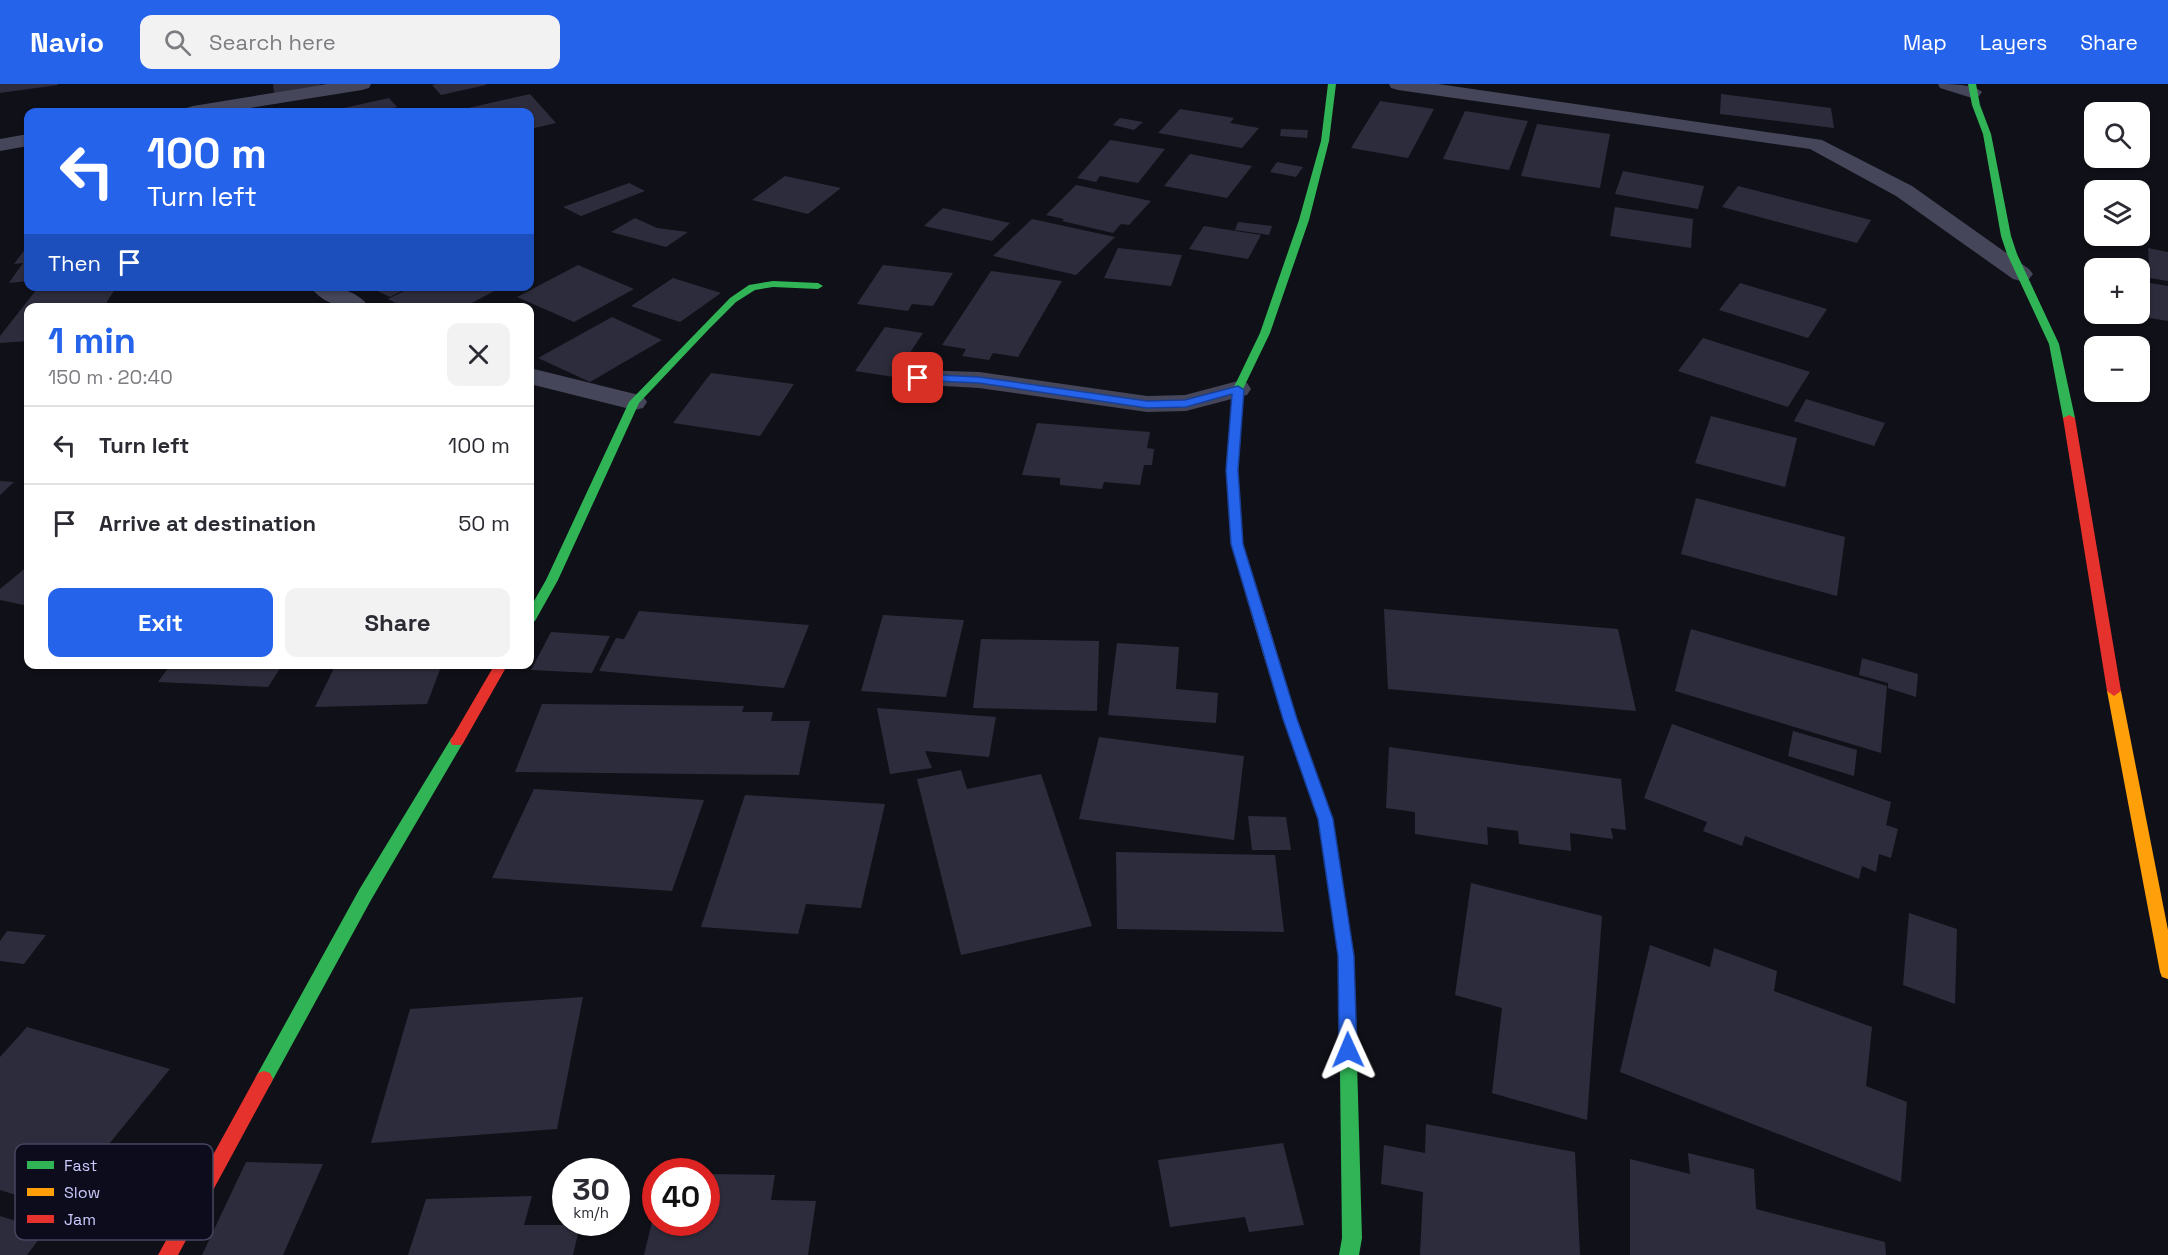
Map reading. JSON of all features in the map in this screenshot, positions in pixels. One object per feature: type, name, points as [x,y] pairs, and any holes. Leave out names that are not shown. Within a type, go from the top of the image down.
[{"type":"street","points":[[219,104],[362,84]]},
{"type":"street","points":[[1332,84],[1325,141],[1304,219],[1265,333],[1238,390],[1232,470],[1237,544],[1290,719],[1325,819],[1346,956],[1352,1238],[1349,1255]]},
{"type":"street","points":[[1398,84],[1815,144],[1904,191],[2021,274]]},
{"type":"street","points":[[1947,84],[1972,88],[1987,134],[2007,236],[2021,274],[2054,344],[2074,445],[2121,731],[2168,972]]},
{"type":"street","points":[[0,145],[24,141]]},
{"type":"street","points":[[534,611],[552,580],[634,402],[705,327],[733,300],[752,287],[773,284],[818,286]]},
{"type":"street","points":[[330,291],[350,303]]},
{"type":"street","points":[[534,377],[634,402]]},
{"type":"street","points":[[918,378],[979,380],[1147,404],[1186,404],[1238,390]]},
{"type":"street","points":[[213,1173],[365,895],[499,669]]},
{"type":"street","points":[[168,1255],[176,1240]]},
{"type":"building","points":[[0,84],[58,84],[58,85],[0,93]]},
{"type":"building","points":[[273,84],[320,84],[321,85],[274,93]]},
{"type":"building","points":[[432,85],[486,85],[441,95]]},
{"type":"building","points":[[530,94],[556,123],[534,128],[534,108],[469,108]]},
{"type":"building","points":[[1721,94],[1831,108],[1834,128],[1720,114]]},
{"type":"building","points":[[389,98],[397,107],[392,108],[344,108]]},
{"type":"building","points":[[1380,101],[1434,109],[1408,158],[1351,148]]},
{"type":"building","points":[[1180,109],[1234,118],[1230,123],[1259,128],[1242,148],[1158,133]]},
{"type":"building","points":[[1465,111],[1528,121],[1509,170],[1443,159]]},
{"type":"building","points":[[1120,118],[1143,122],[1134,130],[1113,125]]},
{"type":"building","points":[[1537,124],[1610,134],[1600,188],[1521,176]]},
{"type":"building","points":[[1281,129],[1308,130],[1307,138],[1280,136]]},
{"type":"building","points":[[1110,140],[1165,149],[1138,183],[1100,176],[1096,182],[1077,178]]},
{"type":"building","points":[[1190,154],[1252,166],[1227,198],[1164,186]]},
{"type":"building","points":[[1277,162],[1303,167],[1296,177],[1270,172]]},
{"type":"building","points":[[1623,171],[1704,186],[1698,209],[1615,194]]},
{"type":"building","points":[[785,176],[841,188],[808,214],[752,200]]},
{"type":"building","points":[[629,183],[645,191],[581,216],[563,207]]},
{"type":"building","points":[[1076,185],[1151,201],[1129,225],[1121,224],[1113,233],[1046,215]]},
{"type":"building","points":[[1738,186],[1871,220],[1857,243],[1722,207]]},
{"type":"building","points":[[1615,207],[1693,219],[1691,248],[1610,236]]},
{"type":"building","points":[[943,208],[1010,223],[992,241],[924,226]]},
{"type":"building","points":[[635,218],[657,228],[688,232],[666,247],[611,232]]},
{"type":"building","points":[[1032,219],[1115,237],[1076,275],[993,256]]},
{"type":"building","points":[[1238,222],[1272,226],[1269,235],[1235,230]]},
{"type":"building","points":[[1204,226],[1261,235],[1248,259],[1189,249]]},
{"type":"building","points":[[1118,248],[1182,255],[1171,286],[1104,278]]},
{"type":"building","points":[[2148,248],[2168,252],[2168,281],[2150,278]]},
{"type":"building","points":[[24,250],[24,281],[9,283],[23,263],[14,264]]},
{"type":"building","points":[[578,265],[634,289],[574,322],[517,297],[528,291],[534,291],[534,288]]},
{"type":"building","points":[[883,265],[953,273],[933,306],[912,304],[908,311],[857,304]]},
{"type":"building","points":[[991,271],[1062,281],[1018,357],[993,353],[989,360],[962,356],[966,349],[942,345]]},
{"type":"building","points":[[673,278],[721,293],[680,322],[631,306]]},
{"type":"building","points":[[1740,283],[1827,309],[1808,338],[1719,310]]},
{"type":"building","points":[[2150,283],[2168,286],[2168,321],[2150,318]]},
{"type":"building","points":[[35,291],[114,291],[106,303],[26,303]]},
{"type":"building","points":[[377,291],[401,291],[390,297]]},
{"type":"building","points":[[404,291],[494,291],[472,303],[396,303],[388,299]]},
{"type":"building","points":[[24,306],[24,341],[0,343],[0,336]]},
{"type":"building","points":[[612,317],[662,340],[590,382],[538,358]]},
{"type":"building","points":[[885,327],[923,333],[894,377],[855,371]]},
{"type":"building","points":[[1703,338],[1810,372],[1788,407],[1678,371]]},
{"type":"building","points":[[711,373],[794,384],[760,436],[673,423]]},
{"type":"building","points":[[1806,399],[1885,423],[1874,446],[1794,421]]},
{"type":"building","points":[[1711,416],[1797,438],[1785,487],[1695,463]]},
{"type":"building","points":[[1037,423],[1150,432],[1147,448],[1154,449],[1152,465],[1144,465],[1140,485],[1104,482],[1102,489],[1060,485],[1060,478],[1022,475]]},
{"type":"building","points":[[0,481],[14,482],[0,495]]},
{"type":"building","points":[[1696,498],[1845,537],[1837,596],[1681,554]]},
{"type":"building","points":[[24,569],[24,605],[0,600],[0,589]]},
{"type":"building","points":[[1384,609],[1618,629],[1636,711],[1388,689]]},
{"type":"building","points":[[639,611],[809,625],[784,688],[599,671],[616,638],[624,639]]},
{"type":"building","points":[[883,615],[964,620],[946,697],[861,691]]},
{"type":"building","points":[[1691,629],[1887,686],[1881,753],[1675,691]]},
{"type":"building","points":[[551,632],[610,636],[592,673],[531,670],[534,669],[534,664]]},
{"type":"building","points":[[981,639],[1099,641],[1097,711],[973,708]]},
{"type":"building","points":[[1117,643],[1179,647],[1176,689],[1218,693],[1216,723],[1108,715]]},
{"type":"building","points":[[1862,658],[1918,674],[1916,697],[1888,688],[1888,683],[1859,675]]},
{"type":"building","points":[[167,669],[280,669],[268,687],[158,682]]},
{"type":"building","points":[[334,669],[440,669],[427,704],[315,707]]},
{"type":"building","points":[[542,704],[744,706],[742,712],[773,712],[771,721],[810,721],[799,775],[515,772]]},
{"type":"building","points":[[877,708],[996,717],[989,757],[925,751],[932,768],[890,774]]},
{"type":"building","points":[[1672,724],[1891,802],[1886,825],[1898,829],[1891,858],[1879,854],[1876,872],[1862,866],[1859,879],[1745,836],[1742,846],[1703,831],[1707,822],[1644,798]]},
{"type":"building","points":[[1793,731],[1857,750],[1854,776],[1788,756]]},
{"type":"building","points":[[1099,737],[1244,756],[1234,840],[1079,819]]},
{"type":"building","points":[[1389,747],[1621,779],[1626,830],[1611,828],[1613,839],[1570,833],[1571,851],[1519,844],[1518,831],[1487,827],[1488,845],[1415,834],[1415,812],[1386,808]]},
{"type":"building","points":[[961,770],[967,789],[1041,774],[1092,926],[961,955],[917,779]]},
{"type":"building","points":[[534,789],[704,800],[672,891],[492,878]]},
{"type":"building","points":[[745,795],[885,804],[861,908],[806,904],[798,934],[701,927]]},
{"type":"building","points":[[1248,816],[1286,817],[1291,850],[1252,850]]},
{"type":"building","points":[[1116,852],[1275,855],[1284,932],[1117,929]]},
{"type":"building","points":[[1471,883],[1602,916],[1587,1120],[1492,1093],[1502,1008],[1455,995]]},
{"type":"building","points":[[1909,913],[1957,929],[1955,1004],[1903,985]]},
{"type":"building","points":[[7,931],[46,935],[24,964],[0,961],[0,941]]},
{"type":"building","points":[[1650,945],[1710,967],[1714,948],[1777,971],[1774,991],[1872,1027],[1866,1086],[1907,1102],[1901,1182],[1620,1072]]},
{"type":"building","points":[[583,997],[557,1129],[371,1143],[410,1009]]},
{"type":"building","points":[[27,1027],[170,1069],[109,1144],[15,1144],[15,1195],[0,1190],[0,1057]]},
{"type":"building","points":[[1426,1124],[1575,1152],[1580,1255],[1420,1255],[1423,1192],[1381,1184],[1384,1145],[1425,1153]]},
{"type":"building","points":[[1283,1143],[1304,1225],[1249,1232],[1245,1217],[1170,1227],[1158,1160]]},
{"type":"building","points":[[1688,1153],[1754,1169],[1756,1209],[1885,1242],[1886,1255],[1630,1255],[1630,1159],[1690,1174]]},
{"type":"building","points":[[246,1162],[323,1164],[283,1255],[202,1255],[209,1240],[213,1240],[213,1232]]},
{"type":"building","points":[[720,1174],[775,1175],[771,1200],[816,1201],[808,1255],[644,1255],[649,1236],[720,1236]]},
{"type":"building","points":[[532,1196],[524,1225],[552,1225],[552,1236],[577,1236],[573,1255],[408,1255],[426,1199]]},
{"type":"building","points":[[0,1216],[15,1221],[15,1240],[38,1240],[27,1255],[0,1255]]},
{"type":"traffic: fast","points":[[1234,443],[1238,389],[1265,333],[1304,220],[1325,141],[1332,84]]},
{"type":"traffic: fast","points":[[1972,84],[1976,105],[1987,134],[2006,236],[2012,254],[2054,344],[2069,418]]},
{"type":"traffic: fast","points":[[534,611],[552,580],[634,402],[705,327],[733,300],[752,287],[773,284],[818,286]]},
{"type":"traffic: fast","points":[[264,1079],[365,895],[457,741]]},
{"type":"traffic: fast","points":[[1347,991],[1352,1238],[1349,1255]]},
{"type":"traffic: slow","points":[[1260,620],[1290,719],[1325,819],[1346,955],[1347,991]]},
{"type":"traffic: slow","points":[[2114,691],[2168,972]]},
{"type":"traffic: jam","points":[[2069,418],[2114,691]]},
{"type":"traffic: jam","points":[[1234,443],[1232,470],[1237,544],[1260,620]]},
{"type":"traffic: jam","points":[[457,741],[499,669]]},
{"type":"traffic: jam","points":[[213,1172],[264,1079]]},
{"type":"traffic: jam","points":[[168,1255],[176,1240]]},
{"type":"route","points":[[918,378],[979,380],[1147,404],[1186,404],[1238,390],[1232,470],[1237,544],[1290,719],[1325,819],[1346,956],[1348,1050]]}]
